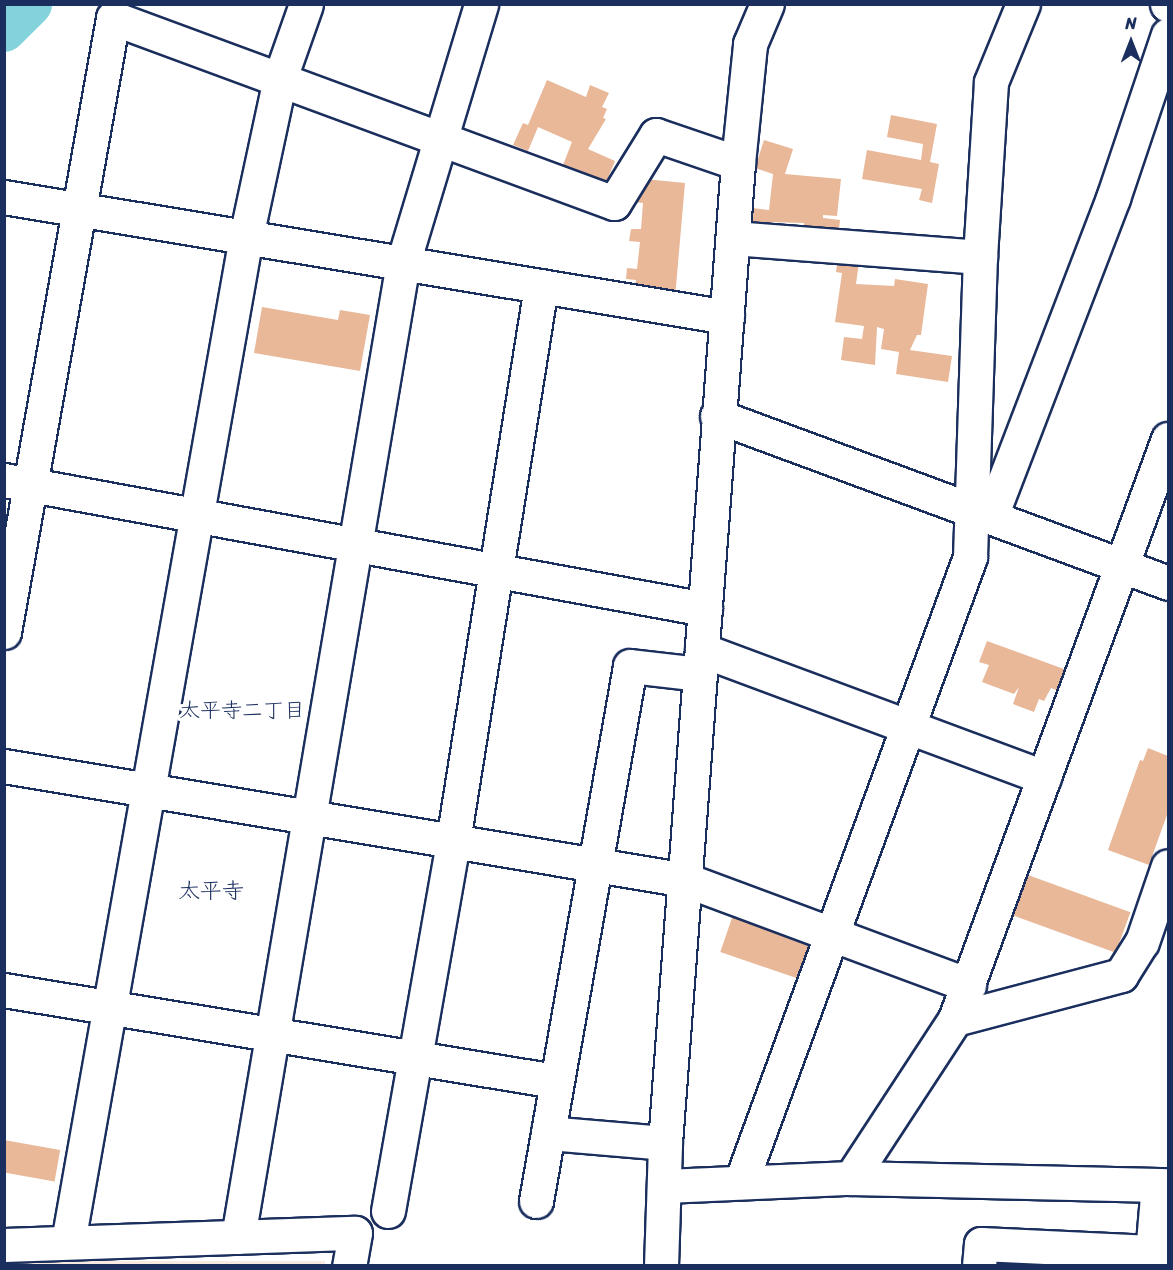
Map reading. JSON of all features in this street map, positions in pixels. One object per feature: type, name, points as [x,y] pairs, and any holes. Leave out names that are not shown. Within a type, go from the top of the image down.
[{"type":"street","points":[[68,1242],[194,515],[246,237],[280,78],[306,4]]},
{"type":"street","points":[[238,1237],[403,263],[481,4]]},
{"type":"street","points":[[661,1266],[665,1143],[686,880],[717,416],[738,163],[750,44],[767,4]]},
{"type":"street","points":[[982,513],[980,257],[991,81],[1023,4]]},
{"type":"street","points":[[4,632],[18,482],[79,209],[113,18],[614,203],[656,135],[738,163]]},
{"type":"street","points":[[741,1182],[970,557],[982,513],[1113,198],[1168,35]]},
{"type":"street","points":[[4,197],[727,317]]},
{"type":"street","points":[[733,238],[980,257]]},
{"type":"street","points":[[388,1211],[453,841],[541,286]]},
{"type":"street","points":[[717,416],[1168,583]]},
{"type":"street","points":[[851,1178],[955,1019],[1168,440]]},
{"type":"street","points":[[18,482],[705,609]]},
{"type":"street","points":[[536,1201],[555,1081],[630,666],[701,662],[908,727],[1044,777]]},
{"type":"street","points":[[4,766],[686,880],[969,985]]},
{"type":"street","points":[[955,1019],[1121,975],[1142,942],[1168,866]]},
{"type":"street","points":[[4,990],[555,1081]]},
{"type":"street","points":[[548,1133],[665,1143]]},
{"type":"street","points":[[665,1186],[851,1178],[1163,1185],[1151,1259],[981,1244],[979,1266]]},
{"type":"street","points":[[4,1245],[355,1233],[349,1266]]},
{"type":"shaded area","points":[[4,1261],[325,1261],[325,1266],[4,1266]]},
{"type":"building","points":[[547,80],[586,97],[590,85],[609,93],[602,107],[607,109],[603,118],[606,119],[588,149],[615,161],[602,192],[561,170],[572,142],[538,127],[528,151],[513,145],[523,123],[528,125]]},
{"type":"building","points":[[891,115],[937,124],[930,162],[939,164],[932,203],[919,200],[922,189],[862,179],[867,150],[921,160],[923,144],[887,137]]},
{"type":"building","points":[[764,140],[793,149],[785,174],[841,179],[837,216],[823,215],[823,218],[840,220],[838,237],[803,234],[804,223],[771,222],[770,229],[751,228],[753,208],[769,210],[773,174],[755,168]]},
{"type":"building","points":[[645,179],[685,183],[675,298],[634,293],[636,280],[626,279],[627,268],[637,269],[640,242],[629,241],[631,229],[641,229],[643,203],[632,202],[633,190],[644,191]]},
{"type":"building","points":[[838,258],[859,262],[856,284],[894,286],[895,279],[928,284],[921,335],[917,335],[910,350],[952,356],[948,382],[896,374],[899,352],[881,349],[884,329],[877,327],[875,365],[841,360],[844,337],[862,339],[864,326],[835,322],[842,273],[836,272]]},
{"type":"building","points":[[262,307],[338,320],[340,310],[370,315],[360,371],[254,353]]},
{"type":"building","points":[[987,641],[1072,672],[1064,693],[1051,688],[1044,701],[1039,699],[1034,712],[1013,704],[1019,687],[1014,694],[982,682],[989,665],[979,662]]},
{"type":"building","points":[[1148,748],[1168,756],[1168,812],[1149,865],[1108,850],[1140,760],[1143,761]]},
{"type":"building","points":[[1028,875],[1130,912],[1116,953],[1013,915]]},
{"type":"building","points":[[733,915],[811,942],[798,979],[720,952]]},
{"type":"building","points":[[4,1140],[60,1150],[55,1181],[4,1172]]},
{"type":"waterway","points":[[4,30],[30,4]]},
{"type":"district","name":"太平寺二丁目","points":[[242,710]]},
{"type":"district","name":"太平寺","points":[[211,891]]}]
